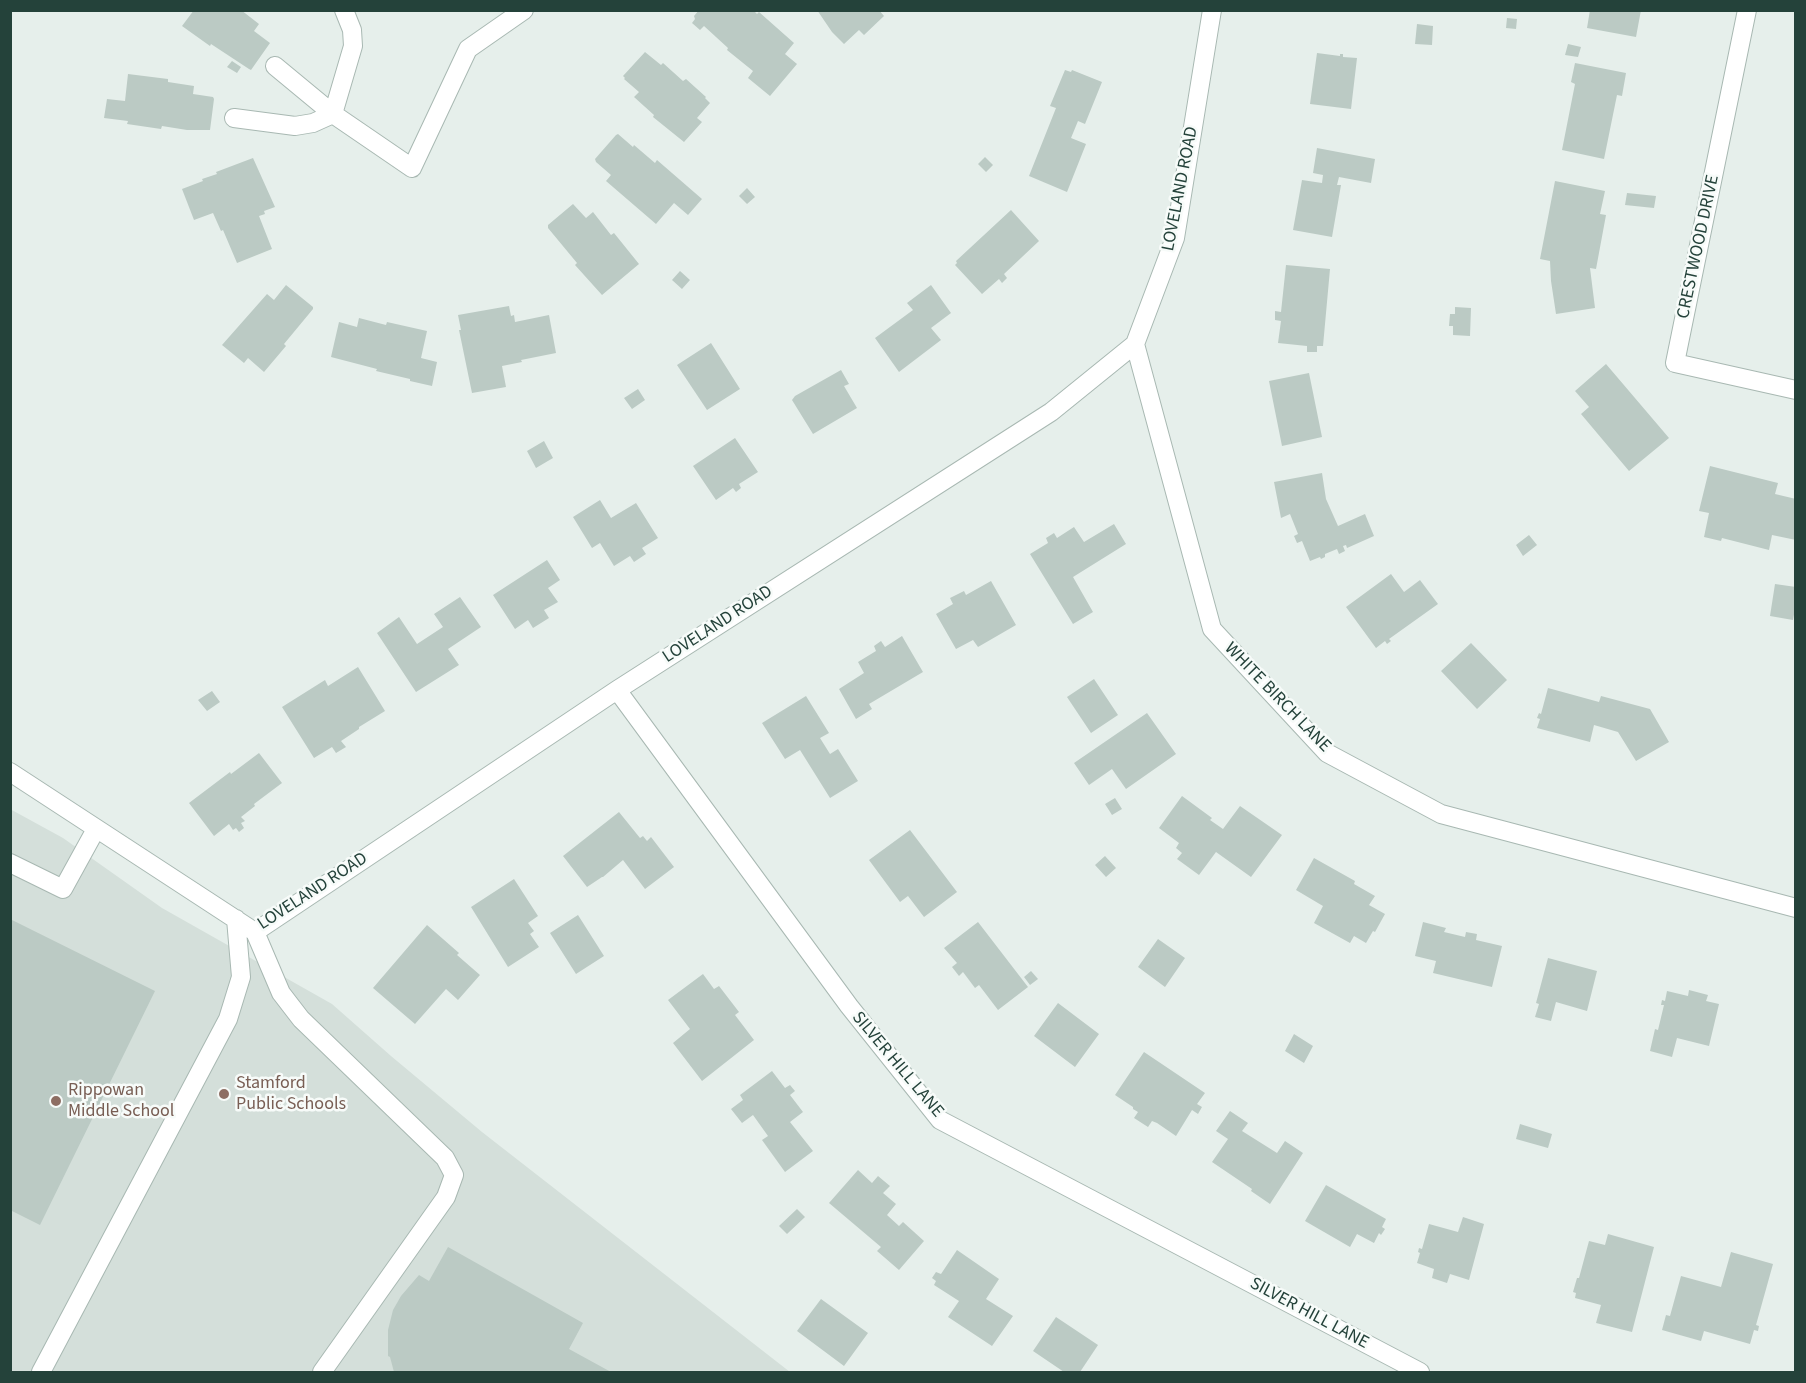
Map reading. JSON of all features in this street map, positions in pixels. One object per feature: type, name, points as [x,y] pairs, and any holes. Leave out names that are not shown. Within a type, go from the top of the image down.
[{"type":"street","points":[[234,118],[295,126],[313,123],[333,114],[353,46],[352,30],[344,10]]},
{"type":"street","points":[[275,66],[333,114],[412,168],[468,49],[524,10]]},
{"type":"street","name":"LOVELAND ROAD","points":[[10,772],[255,932],[617,690],[1052,412],[1135,344],[1175,238],[1212,10]]},
{"type":"street","name":"CRESTWOOD DRIVE","points":[[1747,10],[1675,363],[1796,390]]},
{"type":"street","name":"WHITE BIRCH LANE","points":[[1135,344],[1212,629],[1327,753],[1441,814],[1796,908]]},
{"type":"street","name":"SILVER HILL LANE","points":[[617,690],[849,1006],[940,1120],[1420,1372]]},
{"type":"street","points":[[10,863],[63,889],[96,829]]},
{"type":"street","points":[[40,1372],[228,1019],[241,977],[236,919]]},
{"type":"street","points":[[255,932],[281,993],[301,1019],[445,1158],[454,1175],[446,1197],[322,1372]]},
{"type":"shaded area","name":"Stamford Public Schools","points":[[10,809],[63,838],[162,908],[332,1004],[482,1132],[790,1372],[11,1372]]},
{"type":"building","points":[[194,10],[241,10],[259,24],[254,31],[270,43],[251,70],[211,44],[210,46],[182,26]]},
{"type":"building","points":[[699,10],[753,10],[757,14],[759,12],[794,43],[785,54],[797,64],[770,96],[748,78],[753,71],[727,50],[728,48],[704,26],[700,30],[692,23]]},
{"type":"building","points":[[817,10],[879,10],[884,16],[864,35],[859,30],[844,44],[832,32]]},
{"type":"building","points":[[1590,10],[1641,10],[1636,37],[1587,28]]},
{"type":"building","points":[[1507,18],[1517,19],[1516,29],[1506,28]]},
{"type":"building","points":[[1417,24],[1433,26],[1432,45],[1415,44]]},
{"type":"building","points":[[1568,44],[1581,47],[1578,57],[1565,55]]},
{"type":"building","points":[[645,52],[661,65],[663,63],[683,81],[686,79],[710,103],[697,118],[702,122],[684,142],[653,117],[654,115],[634,97],[639,92],[624,79],[623,76]]},
{"type":"building","points":[[1317,53],[1340,56],[1343,54],[1343,57],[1357,58],[1351,109],[1310,104]]},
{"type":"building","points":[[232,61],[241,67],[237,73],[227,67]]},
{"type":"building","points":[[1575,63],[1626,73],[1622,96],[1617,95],[1604,159],[1562,150],[1575,84],[1571,82]]},
{"type":"building","points":[[1065,70],[1071,72],[1072,70],[1102,82],[1085,124],[1078,121],[1071,138],[1086,144],[1067,192],[1029,176],[1056,108],[1050,106]]},
{"type":"building","points":[[128,74],[168,79],[168,82],[194,86],[193,94],[213,97],[210,130],[187,130],[162,126],[161,129],[104,118],[107,99],[125,101]]},
{"type":"building","points":[[618,134],[655,163],[657,160],[702,199],[688,215],[674,203],[656,224],[606,181],[611,175],[595,159]]},
{"type":"building","points":[[1317,148],[1375,159],[1371,183],[1339,177],[1337,185],[1341,185],[1332,237],[1293,230],[1302,180],[1322,183],[1323,175],[1313,173]]},
{"type":"building","points":[[985,157],[993,165],[986,172],[978,164]]},
{"type":"building","points":[[253,158],[275,207],[264,211],[265,214],[259,216],[272,249],[237,263],[213,213],[194,220],[182,189],[217,174],[216,172]]},
{"type":"building","points":[[1555,181],[1605,191],[1600,214],[1606,215],[1596,269],[1590,268],[1595,308],[1556,314],[1550,261],[1540,259]]},
{"type":"building","points":[[747,188],[755,197],[747,204],[739,196]]},
{"type":"building","points":[[1627,193],[1656,196],[1654,208],[1625,205]]},
{"type":"building","points":[[573,204],[586,218],[593,212],[611,235],[614,233],[639,264],[602,295],[575,265],[577,263],[548,228],[548,225]]},
{"type":"building","points":[[1011,210],[1039,241],[1004,274],[1007,278],[1002,283],[999,279],[982,294],[955,265],[956,261]]},
{"type":"building","points":[[1286,265],[1330,269],[1323,346],[1317,346],[1317,352],[1307,352],[1307,346],[1278,343],[1281,321],[1275,320],[1275,311],[1281,312]]},
{"type":"building","points":[[680,271],[690,280],[682,289],[672,280]]},
{"type":"building","points":[[286,285],[313,309],[264,372],[248,358],[244,363],[222,345],[267,294],[274,300]]},
{"type":"building","points":[[931,285],[951,313],[931,328],[941,340],[899,372],[875,338],[913,310],[907,303]]},
{"type":"building","points":[[509,306],[515,322],[549,315],[556,353],[502,366],[506,387],[472,393],[458,315]]},
{"type":"building","points":[[1455,307],[1471,308],[1470,336],[1453,335],[1453,326],[1449,326],[1450,314],[1455,314]]},
{"type":"building","points":[[359,318],[386,325],[387,322],[427,331],[421,358],[437,362],[432,386],[331,357],[339,322],[357,327]]},
{"type":"building","points":[[711,343],[740,389],[707,410],[677,365]]},
{"type":"building","points":[[1606,364],[1669,438],[1629,471],[1581,414],[1589,407],[1575,391]]},
{"type":"building","points":[[841,370],[849,384],[844,386],[857,408],[813,434],[792,400],[795,396]]},
{"type":"building","points":[[1309,373],[1322,437],[1282,446],[1269,381]]},
{"type":"building","points":[[638,389],[645,400],[632,409],[624,398]]},
{"type":"building","points":[[735,438],[758,472],[739,484],[741,488],[736,492],[733,488],[716,500],[693,466]]},
{"type":"building","points":[[544,441],[553,458],[536,468],[527,451]]},
{"type":"building","points":[[1710,466],[1778,483],[1775,494],[1796,499],[1796,540],[1772,535],[1769,550],[1722,538],[1721,541],[1704,537],[1709,513],[1699,511]]},
{"type":"building","points":[[1322,473],[1326,499],[1338,526],[1365,514],[1374,536],[1347,548],[1346,545],[1343,546],[1345,551],[1339,554],[1337,549],[1325,554],[1325,557],[1321,559],[1320,557],[1310,561],[1302,541],[1297,543],[1294,536],[1298,534],[1290,514],[1281,518],[1274,482]]},
{"type":"building","points":[[600,500],[611,518],[636,503],[658,538],[642,548],[646,554],[634,562],[630,556],[614,566],[600,543],[592,548],[573,517]]},
{"type":"building","points":[[1114,524],[1126,544],[1073,577],[1093,612],[1073,624],[1030,554],[1048,543],[1046,538],[1054,533],[1057,538],[1074,527],[1084,542]]},
{"type":"building","points":[[1529,535],[1537,545],[1523,556],[1516,545]]},
{"type":"building","points":[[547,560],[560,580],[548,588],[558,602],[544,610],[549,618],[533,628],[528,620],[515,629],[493,595]]},
{"type":"building","points":[[1391,574],[1404,592],[1420,580],[1438,604],[1389,639],[1391,641],[1387,644],[1385,641],[1376,648],[1346,607]]},
{"type":"building","points":[[991,581],[1016,625],[978,647],[973,640],[956,649],[936,614],[953,604],[950,598],[964,591],[966,595]]},
{"type":"building","points":[[1775,584],[1796,587],[1793,620],[1770,616]]},
{"type":"building","points":[[460,597],[481,627],[448,649],[459,665],[416,692],[377,633],[399,617],[417,644],[443,627],[434,614]]},
{"type":"building","points":[[902,636],[923,672],[869,704],[872,709],[856,719],[839,689],[864,673],[858,662],[876,651],[874,646],[881,641],[885,647]]},
{"type":"building","points":[[1471,643],[1507,680],[1477,709],[1441,671]]},
{"type":"building","points":[[358,667],[385,711],[341,741],[346,747],[336,753],[332,747],[314,758],[282,707],[325,680],[328,686]]},
{"type":"building","points":[[1094,679],[1118,715],[1091,733],[1067,697]]},
{"type":"building","points":[[1548,688],[1599,702],[1601,696],[1650,709],[1669,742],[1636,761],[1618,732],[1594,725],[1590,742],[1537,728],[1540,719],[1537,718],[1539,713],[1541,714]]},
{"type":"building","points":[[212,691],[220,702],[207,711],[198,700]]},
{"type":"building","points":[[806,696],[829,733],[820,738],[830,754],[838,749],[858,781],[830,798],[800,750],[785,759],[762,723]]},
{"type":"building","points":[[1147,713],[1176,754],[1126,789],[1112,769],[1089,785],[1074,763]]},
{"type":"building","points":[[259,753],[282,783],[241,817],[245,821],[241,823],[244,828],[239,832],[236,828],[233,830],[229,824],[214,836],[189,803]]},
{"type":"building","points":[[1182,796],[1223,829],[1240,806],[1282,835],[1251,877],[1216,852],[1199,875],[1177,859],[1182,853],[1176,848],[1179,843],[1159,828]]},
{"type":"building","points":[[1115,798],[1122,809],[1112,815],[1105,804]]},
{"type":"building","points":[[619,812],[640,838],[643,836],[647,841],[651,837],[674,867],[645,889],[623,860],[587,887],[563,856]]},
{"type":"building","points":[[910,830],[957,892],[924,917],[908,896],[900,902],[869,860]]},
{"type":"building","points":[[1105,856],[1116,868],[1106,877],[1095,865]]},
{"type":"building","points":[[1314,858],[1355,881],[1354,884],[1375,896],[1369,905],[1385,914],[1366,943],[1354,936],[1350,943],[1314,923],[1323,906],[1296,890]]},
{"type":"building","points":[[514,879],[538,916],[528,923],[534,931],[530,934],[539,947],[508,967],[471,907]]},
{"type":"building","points":[[578,915],[604,956],[576,974],[550,933]]},
{"type":"building","name":"Rippowan Middle School","points":[[10,919],[155,991],[40,1225],[10,1210]]},
{"type":"building","points":[[978,922],[1028,987],[998,1010],[979,985],[975,988],[963,972],[959,976],[952,967],[957,963],[944,948]]},
{"type":"building","points":[[1423,922],[1446,928],[1444,932],[1465,937],[1466,932],[1477,934],[1476,940],[1502,946],[1492,987],[1433,973],[1436,961],[1415,956]]},
{"type":"building","points":[[427,925],[480,975],[458,1000],[446,989],[415,1024],[373,988]]},
{"type":"building","points":[[1158,939],[1185,958],[1165,987],[1138,967]]},
{"type":"building","points":[[1548,958],[1597,971],[1587,1011],[1556,1002],[1551,1021],[1535,1017],[1539,1004],[1536,1003]]},
{"type":"building","points":[[1031,971],[1038,979],[1030,985],[1024,977]]},
{"type":"building","points":[[703,974],[714,989],[719,986],[739,1012],[735,1015],[754,1040],[702,1081],[673,1043],[690,1029],[668,1000]]},
{"type":"building","points":[[1689,990],[1708,995],[1706,1001],[1719,1004],[1709,1046],[1677,1038],[1672,1057],[1650,1051],[1664,1005],[1661,1005],[1662,1000],[1665,1001],[1667,991],[1688,996]]},
{"type":"building","points":[[1058,1003],[1099,1034],[1075,1067],[1034,1036]]},
{"type":"building","points":[[1294,1034],[1313,1046],[1304,1063],[1285,1051]]},
{"type":"building","points":[[1144,1052],[1205,1093],[1197,1104],[1202,1107],[1198,1114],[1192,1110],[1176,1136],[1157,1123],[1152,1121],[1148,1127],[1134,1118],[1138,1112],[1115,1095]]},
{"type":"building","points":[[772,1071],[785,1088],[790,1085],[795,1091],[790,1095],[803,1112],[790,1122],[813,1151],[785,1172],[762,1140],[768,1136],[753,1115],[742,1123],[731,1109],[743,1100],[740,1095]]},
{"type":"building","points":[[1230,1111],[1248,1123],[1242,1131],[1277,1153],[1285,1141],[1303,1153],[1270,1204],[1212,1162],[1228,1139],[1216,1131]]},
{"type":"building","points":[[1520,1124],[1552,1134],[1548,1148],[1516,1139]]},
{"type":"building","points":[[858,1170],[872,1183],[878,1176],[890,1186],[883,1193],[896,1204],[887,1215],[899,1226],[903,1222],[924,1241],[899,1270],[877,1251],[881,1247],[829,1203]]},
{"type":"building","points":[[1326,1185],[1386,1219],[1382,1227],[1385,1229],[1381,1235],[1379,1233],[1374,1243],[1357,1234],[1350,1247],[1305,1221]]},
{"type":"building","points":[[797,1209],[805,1217],[787,1234],[779,1226]]},
{"type":"building","points":[[1463,1217],[1484,1224],[1469,1280],[1450,1274],[1447,1283],[1432,1278],[1434,1269],[1417,1263],[1419,1248],[1422,1249],[1429,1224],[1458,1232]]},
{"type":"building","points":[[1608,1234],[1654,1247],[1632,1332],[1596,1323],[1601,1305],[1575,1298],[1576,1293],[1573,1292],[1589,1241],[1605,1245]]},
{"type":"building","points":[[448,1247],[583,1323],[569,1349],[611,1372],[394,1372],[388,1356],[388,1330],[393,1310],[401,1296],[419,1275],[429,1281]]},
{"type":"building","points":[[957,1250],[999,1279],[986,1299],[1013,1316],[992,1346],[948,1317],[959,1301],[934,1285],[936,1281],[932,1278],[936,1272],[941,1274]]},
{"type":"building","points":[[1731,1252],[1773,1264],[1756,1325],[1759,1326],[1758,1331],[1754,1330],[1750,1344],[1704,1331],[1701,1341],[1662,1330],[1666,1315],[1670,1316],[1681,1276],[1721,1287]]},
{"type":"building","points":[[821,1299],[868,1333],[844,1366],[797,1331]]},
{"type":"building","points":[[1056,1317],[1098,1345],[1080,1372],[1064,1372],[1033,1351]]},
{"type":"place","name":"Stamford Public Schools","points":[[224,1094]]},
{"type":"place","name":"Rippowan Middle School","points":[[56,1101]]}]
